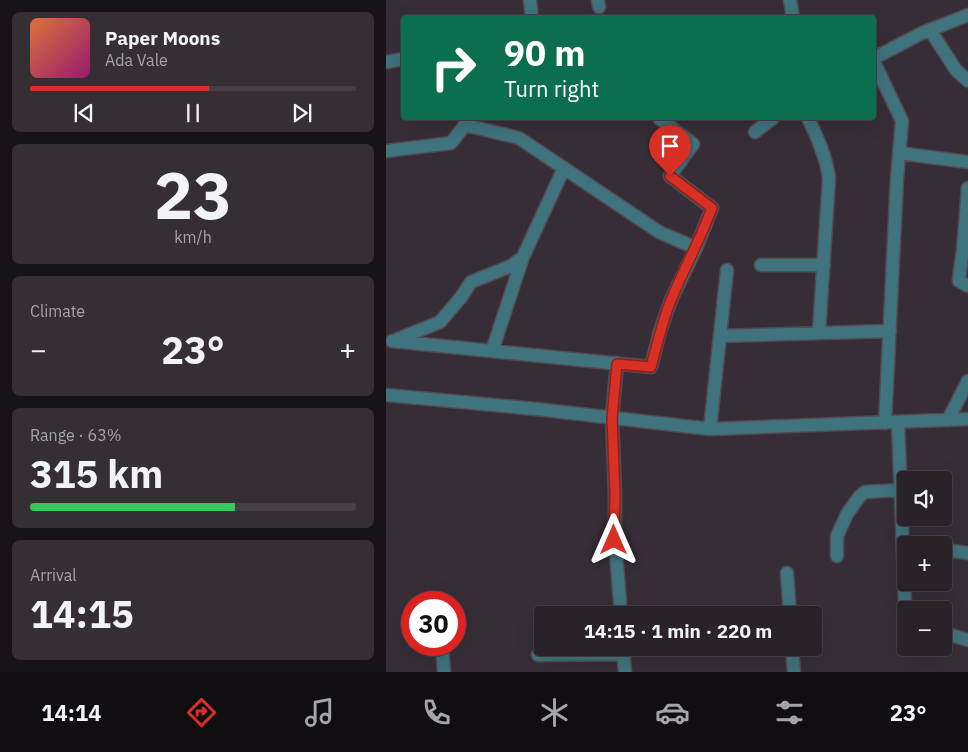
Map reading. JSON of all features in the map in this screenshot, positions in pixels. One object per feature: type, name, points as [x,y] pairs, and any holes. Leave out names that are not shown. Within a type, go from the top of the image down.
[{"type":"street","points":[[530,0],[532,15]]},
{"type":"street","points":[[790,0],[792,15]]},
{"type":"street","points":[[876,57],[930,30],[968,15]]},
{"type":"street","points":[[930,30],[956,70],[968,81]]},
{"type":"street","points":[[386,62],[401,60]]},
{"type":"street","points":[[876,66],[902,121],[885,423]]},
{"type":"street","points":[[389,341],[651,367],[660,331],[671,300],[696,248],[712,208],[670,176],[693,144],[662,120]]},
{"type":"street","points":[[755,132],[770,120]]},
{"type":"street","points":[[809,120],[820,143],[829,178],[819,332]]},
{"type":"street","points":[[386,150],[451,143],[465,125],[519,138],[659,232],[696,248]]},
{"type":"street","points":[[899,153],[968,162]]},
{"type":"street","points":[[492,351],[523,257],[564,168]]},
{"type":"street","points":[[968,188],[959,281],[968,286]]},
{"type":"street","points":[[389,341],[411,335],[440,322],[471,282],[510,266],[523,257]]},
{"type":"street","points":[[761,265],[824,265]]},
{"type":"street","points":[[710,429],[727,270]]},
{"type":"street","points":[[720,336],[890,330]]},
{"type":"street","points":[[617,364],[612,418],[615,494],[614,540],[620,606]]},
{"type":"street","points":[[948,420],[968,381]]},
{"type":"street","points":[[386,395],[710,429],[968,419]]},
{"type":"street","points":[[898,422],[901,471]]},
{"type":"street","points":[[836,556],[837,536],[847,514],[860,496],[865,492],[897,490]]},
{"type":"street","points":[[903,526],[905,601]]},
{"type":"street","points":[[953,551],[968,553]]},
{"type":"street","points":[[787,573],[789,606]]},
{"type":"street","points":[[952,635],[968,640]]},
{"type":"street","points":[[443,656],[444,672]]},
{"type":"street","points":[[623,656],[625,672]]},
{"type":"street","points":[[793,656],[794,672]]},
{"type":"route","points":[[614,540],[615,494],[612,418],[617,364],[651,367],[660,331],[671,300],[696,248],[712,208],[670,176]]}]
